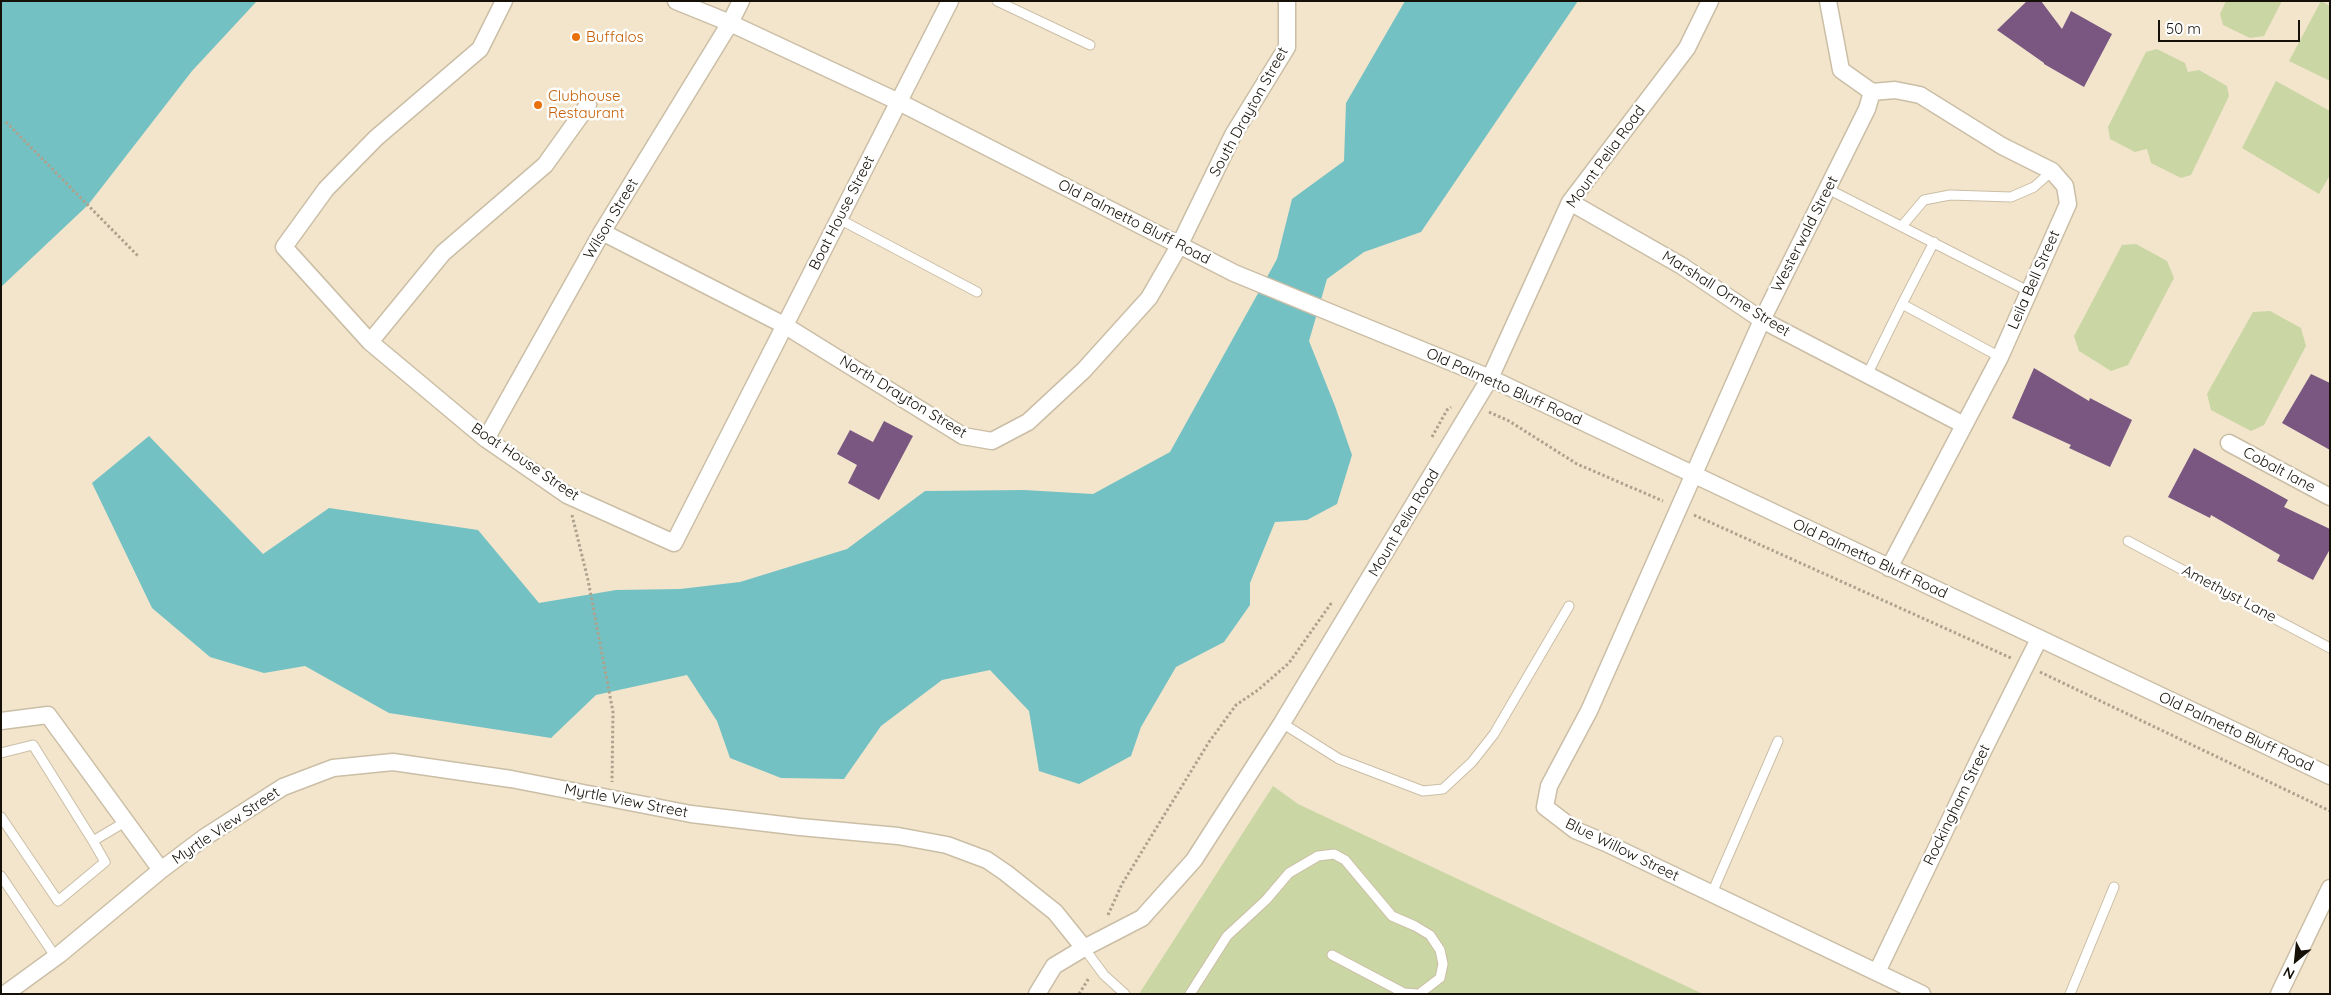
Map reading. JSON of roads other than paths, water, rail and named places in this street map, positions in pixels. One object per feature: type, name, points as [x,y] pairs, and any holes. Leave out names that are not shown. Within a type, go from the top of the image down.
[{"type":"street","name":"Boat House Street","points":[[504,1],[480,49],[376,138],[326,189],[284,247],[370,342],[486,439],[567,495],[674,543],[950,1]]},
{"type":"street","name":"Old Palmetto Bluff Road","points":[[676,1],[730,23],[899,102],[1234,273],[1490,378],[2330,776]]},
{"type":"street","name":"Wilson Street","points":[[486,439],[602,232],[730,23],[741,1]]},
{"type":"street","name":"South Drayton Street","points":[[1178,246],[1233,135],[1287,47],[1287,1]]},
{"type":"street","name":"Mount Pelia Road","points":[[1037,994],[1054,966],[1091,950],[1142,918],[1194,860],[1282,723],[1490,378],[1570,202],[1687,48],[1710,1]]},
{"type":"street","points":[[1828,1],[1841,70],[1872,92]]},
{"type":"street","name":"Leila Bell Street","points":[[1872,92],[1895,90],[1920,95],[2002,146],[2052,171],[2065,186],[2068,204],[2000,357],[1890,568]]},
{"type":"street","name":"Westerwald Street","points":[[1694,475],[1762,320],[1867,109],[1872,92]]},
{"type":"street","points":[[370,342],[443,253],[545,165],[588,105]]},
{"type":"street","name":"Marshall Orme Street","points":[[1570,202],[1682,266],[1762,320],[1964,425]]},
{"type":"street","name":"North Drayton Street","points":[[602,232],[784,325],[963,436],[992,441],[1028,422],[1084,370],[1149,298],[1178,246]]},
{"type":"street","name":"Cobalt lane","points":[[2229,443],[2330,497]]},
{"type":"street","name":"Blue Willow Street","points":[[1694,475],[1590,711],[1549,786],[1545,807],[1575,830],[1712,893],[1922,994]]},
{"type":"street","name":"Rockingham Street","points":[[1877,972],[2039,639]]},
{"type":"street","name":"Myrtle View Street","points":[[1,721],[48,715],[161,870]]},
{"type":"street","name":"Myrtle View Street","points":[[5,994],[56,956],[161,870],[205,837],[283,787],[333,768],[393,762],[511,779],[612,797],[691,814],[898,836],[946,845],[987,860],[1006,872],[1055,912],[1091,950]]},
{"type":"street","points":[[2279,994],[2330,888]]},
{"type":"lane","points":[[997,1],[1090,46]]},
{"type":"lane","points":[[1902,226],[1924,200],[1950,195],[2011,197],[2034,187],[2052,171]]},
{"type":"lane","points":[[1828,189],[2028,291]]},
{"type":"lane","points":[[839,219],[977,292]]},
{"type":"lane","points":[[1867,375],[1934,242]]},
{"type":"lane","points":[[1902,304],[2000,357]]},
{"type":"lane","name":"Amethyst Lane","points":[[2128,541],[2330,648]]},
{"type":"lane","points":[[1282,723],[1339,759],[1423,790],[1443,789],[1472,762],[1494,734],[1570,606]]},
{"type":"lane","points":[[1712,893],[1778,742]]},
{"type":"lane","points":[[1,752],[33,745],[104,862],[58,901],[1,817]]},
{"type":"lane","points":[[93,841],[125,822]]},
{"type":"lane","points":[[1190,994],[1227,936],[1266,900],[1289,873],[1318,856],[1334,854],[1346,860],[1392,916],[1430,935],[1440,950],[1443,964],[1440,978],[1418,994],[1404,994],[1332,955]]},
{"type":"lane","points":[[1,876],[56,956]]},
{"type":"lane","points":[[2070,994],[2114,887]]},
{"type":"lane","points":[[1091,950],[1104,975],[1125,994]]},
{"type":"water","points":[[1,1],[257,1],[192,71],[88,205],[1,287]]},
{"type":"water","points":[[1405,1],[1578,1],[1421,232],[1364,252],[1327,279],[1309,341],[1352,455],[1337,504],[1307,520],[1275,522],[1250,583],[1250,605],[1224,642],[1176,667],[1141,727],[1131,756],[1079,784],[1039,771],[1029,711],[990,670],[942,680],[881,726],[844,779],[781,778],[730,758],[717,721],[687,675],[596,695],[551,738],[389,713],[305,666],[264,673],[210,657],[152,608],[92,483],[149,436],[263,554],[329,508],[478,530],[539,603],[616,590],[680,589],[740,582],[847,549],[925,491],[1024,490],[1093,494],[1170,452],[1277,259],[1292,199],[1344,161],[1346,103]]},
{"type":"place","name":"Buffalos","points":[[576,37]]},
{"type":"place","name":"Clubhouse Restaurant","points":[[538,105]]}]
